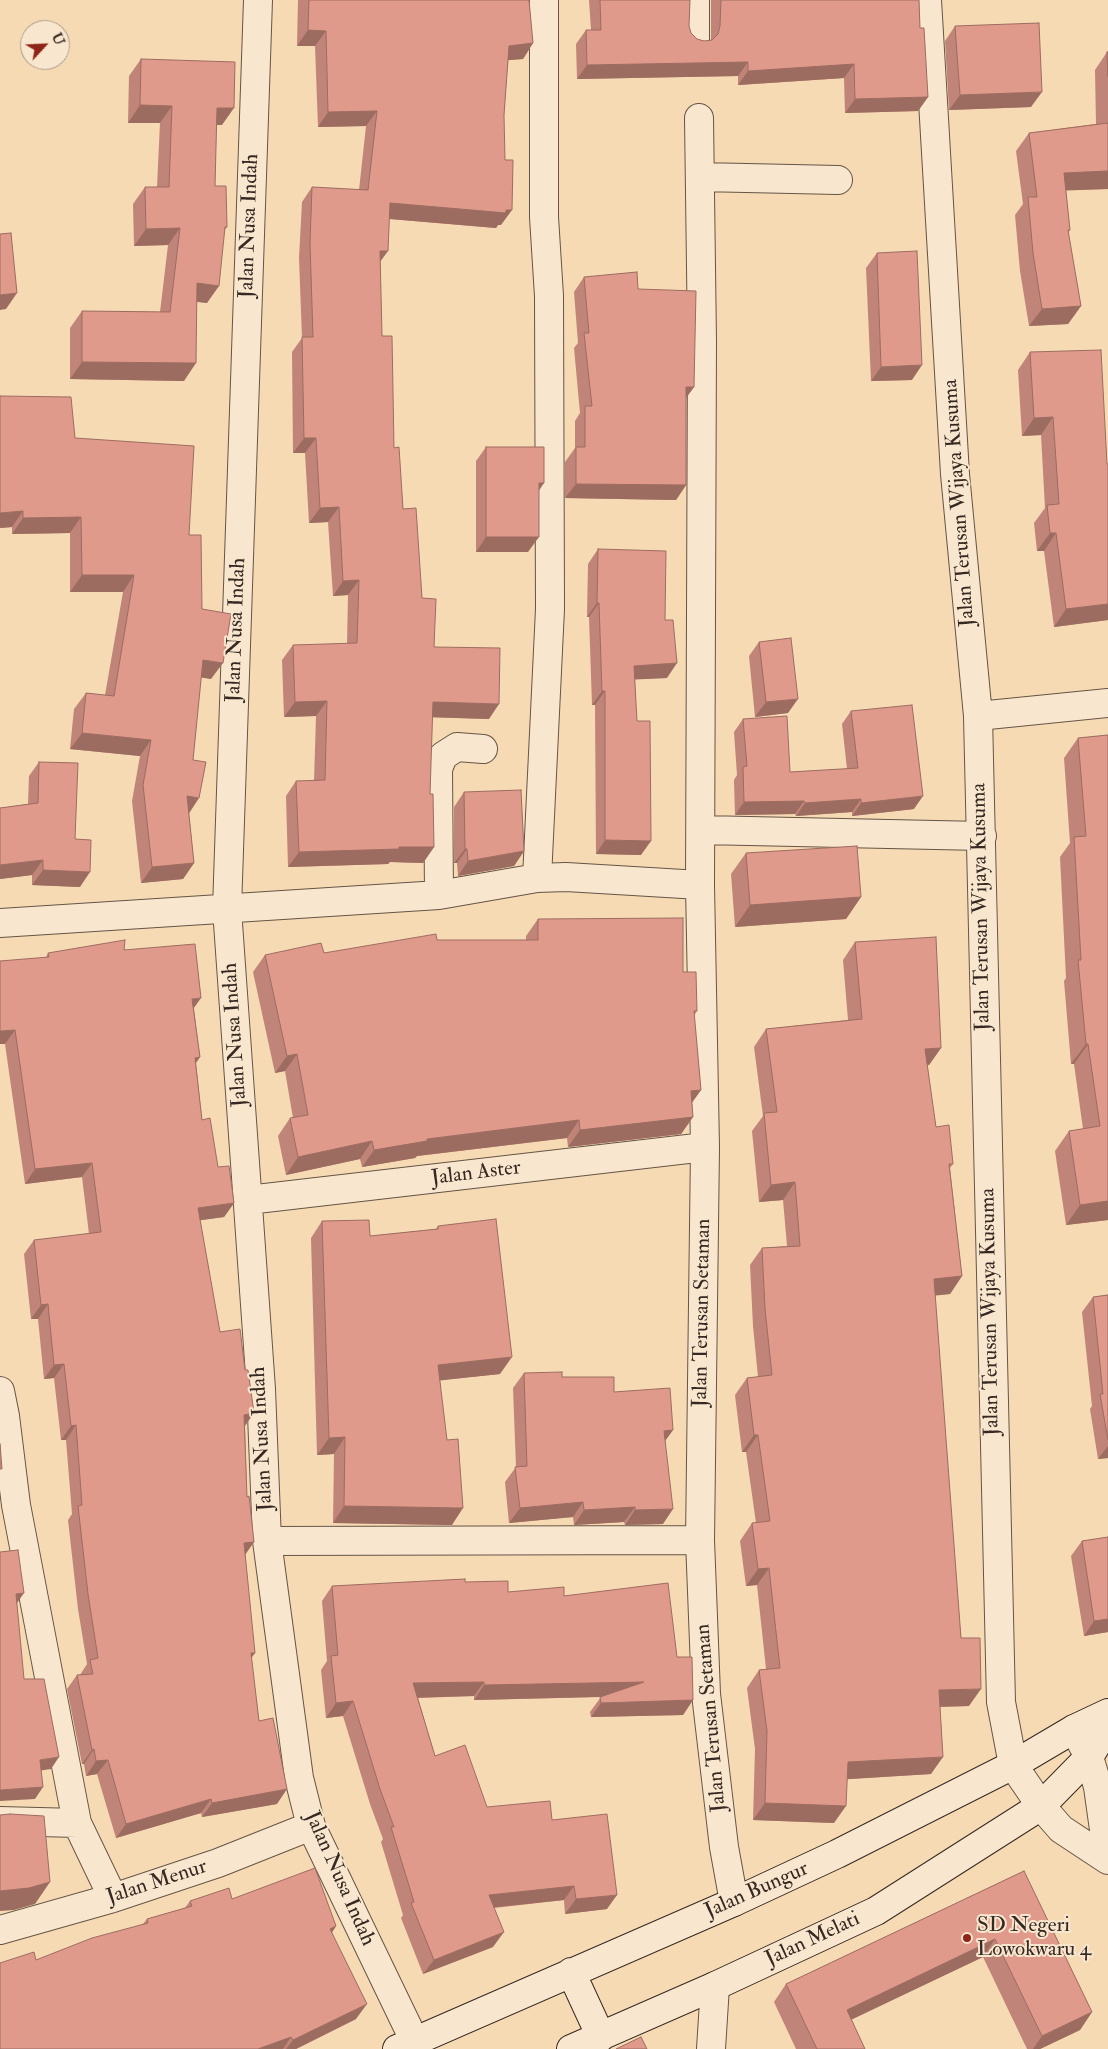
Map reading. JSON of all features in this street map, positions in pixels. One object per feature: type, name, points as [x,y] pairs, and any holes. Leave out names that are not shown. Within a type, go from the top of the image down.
[{"type":"street","name":"Jalan Nusa Indah","points":[[258,0],[227,908],[261,1389],[267,1541],[299,1778],[312,1826],[406,2046]]},
{"type":"street","points":[[537,878],[550,609],[549,296],[544,217],[544,0]]},
{"type":"street","points":[[695,0],[695,40]]},
{"type":"street","name":"Jalan Terusan Wijaya Kusuma","points":[[927,0],[955,474],[978,716],[982,836],[983,1005],[1001,1702],[1014,1765],[1041,1806],[1062,1829],[1108,1859]]},
{"type":"street","name":"Jalan Terusan Setaman","points":[[699,118],[702,830],[700,885],[705,1147],[700,1540],[706,1694],[724,1847],[734,1902]]},
{"type":"street","points":[[700,177],[838,180]]},
{"type":"street","points":[[978,716],[1108,703]]},
{"type":"street","points":[[439,895],[438,769],[443,756],[457,747],[483,749]]},
{"type":"street","points":[[702,830],[982,836]]},
{"type":"street","points":[[0,923],[439,895],[537,878],[566,876],[700,885]]},
{"type":"street","name":"Jalan Aster","points":[[248,1200],[705,1147]]},
{"type":"street","points":[[2,1408],[16,1505],[77,1823],[112,1898]]},
{"type":"street","points":[[267,1541],[700,1540]]},
{"type":"street","name":"Jalan Bungur","points":[[406,2046],[734,1902],[837,1854],[1014,1765],[1074,1729],[1108,1713]]},
{"type":"street","points":[[1041,1806],[1089,1757],[1108,1726]]},
{"type":"street","points":[[1074,1729],[1089,1757],[1100,1794],[1108,1859]]},
{"type":"street","name":"Jalan Melati","points":[[571,2049],[716,1986],[876,1911],[1041,1806]]},
{"type":"street","points":[[0,1821],[77,1823]]},
{"type":"street","name":"Jalan Menur","points":[[0,1930],[112,1898],[218,1863],[312,1826]]},
{"type":"street","points":[[571,1972],[600,2037]]},
{"type":"street","points":[[711,2049],[716,1986]]},
{"type":"building","points":[[309,0],[529,0],[533,43],[509,46],[504,115],[505,160],[513,160],[512,210],[506,210],[506,213],[390,203],[388,251],[380,251],[382,336],[392,336],[394,448],[399,447],[403,509],[416,508],[422,598],[436,599],[434,647],[500,648],[499,704],[433,702],[430,794],[433,794],[434,847],[299,852],[296,781],[325,780],[327,701],[295,702],[293,645],[357,643],[359,580],[343,581],[339,507],[320,508],[316,438],[304,438],[302,337],[313,337],[310,243],[312,187],[368,190],[377,111],[328,112],[326,31],[308,30]]},
{"type":"building","points":[[600,0],[690,0],[689,26],[691,33],[697,39],[704,41],[712,40],[718,34],[721,0],[919,0],[920,28],[924,28],[928,97],[855,99],[854,64],[748,71],[748,62],[587,65],[586,30],[601,30]]},
{"type":"building","points":[[1039,23],[1042,92],[960,95],[955,26]]},
{"type":"building","points":[[141,59],[235,62],[234,108],[217,108],[215,186],[226,186],[227,227],[225,227],[219,286],[197,283],[196,363],[82,362],[82,311],[170,312],[180,228],[146,229],[145,187],[169,187],[172,106],[140,105]]},
{"type":"building","points":[[1108,123],[1108,171],[1064,173],[1070,230],[1068,230],[1081,306],[1042,309],[1033,253],[1028,197],[1037,197],[1029,133]]},
{"type":"building","points":[[11,233],[17,293],[0,295],[0,234]]},
{"type":"building","points":[[917,251],[922,365],[881,367],[877,253]]},
{"type":"building","points":[[637,272],[638,289],[696,291],[694,387],[686,387],[686,485],[576,484],[576,447],[585,447],[585,406],[592,406],[584,333],[589,333],[584,277]]},
{"type":"building","points":[[1101,350],[1108,464],[1108,604],[1066,609],[1056,533],[1050,533],[1047,505],[1059,504],[1053,417],[1034,418],[1030,352]]},
{"type":"building","points":[[0,396],[71,397],[75,438],[194,446],[189,535],[201,535],[202,609],[231,614],[223,663],[203,660],[193,760],[206,762],[199,798],[187,796],[194,863],[152,867],[143,785],[151,740],[82,733],[86,693],[114,696],[134,575],[82,575],[81,517],[23,518],[23,511],[0,513]]},
{"type":"building","points":[[486,447],[544,447],[544,483],[539,483],[539,537],[486,537]]},
{"type":"building","points":[[598,549],[666,551],[665,620],[673,620],[677,663],[634,666],[637,721],[650,721],[651,841],[605,840],[605,691],[602,691],[599,603],[597,603]]},
{"type":"building","points":[[791,638],[798,699],[766,702],[759,642]]},
{"type":"building","points":[[912,705],[923,796],[861,803],[861,799],[805,803],[804,801],[744,802],[743,767],[747,766],[743,719],[787,716],[790,772],[858,768],[851,711]]},
{"type":"building","points":[[1108,735],[1108,1201],[1080,1205],[1069,1131],[1100,1126],[1088,1044],[1086,1044],[1078,960],[1081,960],[1074,837],[1086,836],[1078,738]]},
{"type":"building","points":[[39,762],[78,763],[75,839],[91,840],[90,872],[43,870],[43,860],[0,865],[0,808],[38,803]]},
{"type":"building","points":[[521,790],[524,851],[468,861],[467,849],[465,849],[464,792]]},
{"type":"building","points":[[857,846],[861,897],[750,905],[746,853]]},
{"type":"building","points":[[683,918],[683,972],[696,972],[697,1011],[694,1011],[701,1090],[691,1091],[693,1117],[580,1130],[579,1120],[427,1139],[427,1141],[374,1150],[372,1141],[298,1157],[290,1118],[308,1115],[297,1054],[287,1056],[265,955],[321,943],[324,953],[436,934],[437,940],[538,940],[538,919]]},
{"type":"building","points":[[936,937],[941,1048],[925,1049],[936,1127],[949,1125],[953,1164],[949,1164],[962,1276],[934,1279],[961,1638],[980,1638],[981,1689],[939,1690],[943,1757],[848,1762],[846,1806],[765,1803],[767,1731],[759,1670],[780,1668],[769,1568],[758,1569],[752,1523],[770,1521],[758,1435],[754,1435],[747,1378],[772,1375],[765,1309],[762,1248],[800,1246],[795,1182],[771,1185],[764,1113],[777,1112],[766,1029],[862,1019],[855,942]]},
{"type":"building","points":[[125,940],[124,950],[195,944],[201,998],[192,999],[200,1057],[195,1058],[202,1120],[210,1118],[218,1167],[229,1166],[234,1203],[198,1208],[220,1332],[240,1329],[245,1370],[248,1370],[254,1413],[244,1415],[247,1497],[249,1496],[254,1542],[244,1543],[255,1653],[251,1653],[259,1721],[273,1718],[287,1789],[212,1803],[211,1799],[126,1824],[108,1760],[96,1761],[94,1749],[92,1750],[77,1675],[93,1674],[90,1660],[98,1658],[88,1594],[78,1506],[82,1505],[76,1425],[71,1426],[64,1364],[54,1365],[48,1304],[41,1305],[34,1240],[101,1232],[92,1163],[35,1169],[15,1030],[0,1031],[0,961],[49,957],[48,953]]},
{"type":"building","points":[[496,1219],[512,1357],[438,1365],[447,1440],[458,1439],[463,1508],[344,1506],[345,1437],[329,1438],[322,1221],[369,1220],[370,1236],[438,1229],[438,1226]]},
{"type":"building","points":[[1108,1295],[1108,1440],[1100,1394],[1103,1394],[1093,1297]]},
{"type":"building","points":[[562,1372],[562,1377],[614,1377],[614,1392],[670,1388],[673,1430],[664,1431],[673,1509],[635,1510],[635,1507],[584,1510],[583,1502],[520,1508],[515,1467],[527,1466],[524,1373]]},
{"type":"building","points":[[0,1444],[2,1469],[0,1469]]},
{"type":"building","points":[[1108,1537],[1108,1619],[1094,1621],[1082,1541]]},
{"type":"building","points":[[18,1550],[24,1593],[16,1594],[24,1679],[44,1679],[59,1757],[40,1760],[43,1787],[0,1790],[0,1552]]},
{"type":"building","points":[[465,1579],[465,1582],[508,1581],[508,1592],[564,1587],[564,1596],[668,1583],[677,1657],[692,1657],[693,1700],[601,1703],[600,1697],[644,1682],[484,1685],[484,1682],[413,1683],[435,1756],[465,1745],[487,1807],[550,1801],[552,1820],[607,1814],[617,1895],[576,1899],[574,1886],[489,1895],[504,1932],[434,1960],[411,1903],[414,1902],[391,1827],[394,1827],[380,1789],[353,1701],[336,1703],[331,1656],[338,1655],[332,1586]]},
{"type":"building","points":[[0,1815],[44,1816],[50,1882],[29,1888],[0,1891]]},
{"type":"building","points":[[315,1868],[336,1926],[330,1929],[367,2004],[293,2040],[291,2037],[258,2049],[0,2049],[0,1963],[34,1952],[36,1960],[92,1938],[148,1923],[147,1919],[192,1906],[190,1901],[229,1888],[232,1899]]},
{"type":"building","points":[[1024,1871],[1092,2012],[1042,2036],[995,1939],[847,2010],[865,2049],[817,2049],[786,1984]]},
{"type":"building","points":[[641,2037],[647,2049],[616,2049]]},
{"type":"place","name":"SD Negeri Lowokwaru 4","points":[[967,1938]]}]
